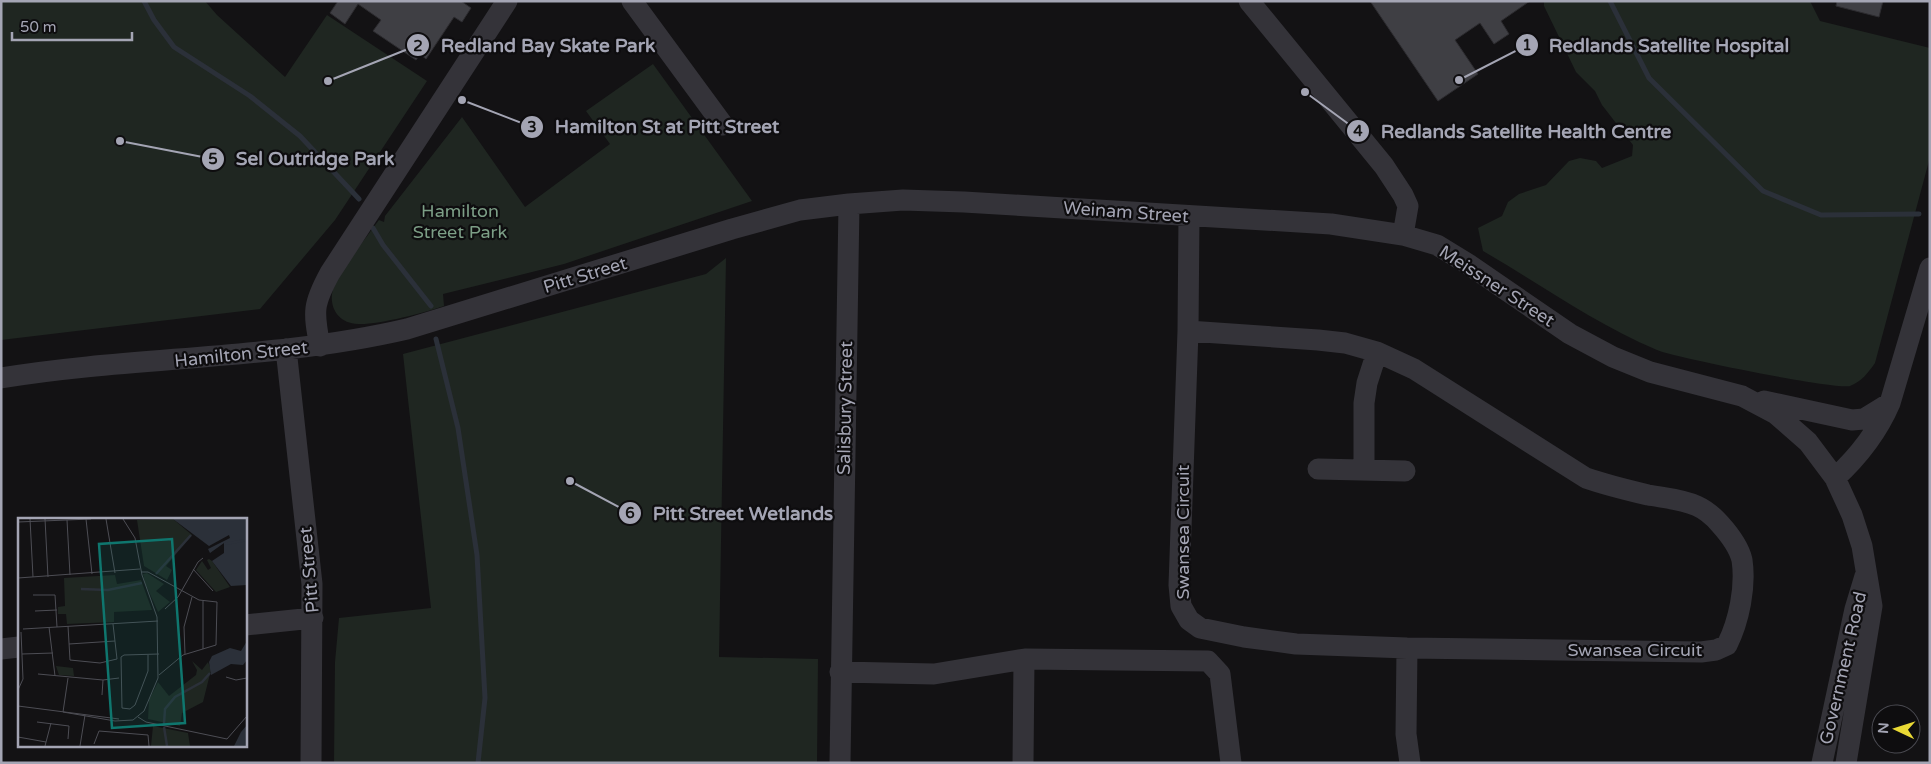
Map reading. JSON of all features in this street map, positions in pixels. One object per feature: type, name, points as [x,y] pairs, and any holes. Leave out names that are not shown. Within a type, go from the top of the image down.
[{"type":"street","name":"Hamilton Street","points":[[1,378],[39,372],[320,346],[314,309],[317,297],[325,281],[507,1]]},
{"type":"street","points":[[632,1],[723,126]]},
{"type":"street","points":[[1248,1],[1384,166],[1408,206],[1403,235]]},
{"type":"street","name":"Weinam Street","points":[[849,204],[902,200],[964,202],[1331,224],[1403,235]]},
{"type":"street","name":"Pitt Street","points":[[320,346],[355,341],[407,329],[800,210],[849,204]]},
{"type":"street","name":"Salisbury Street","points":[[840,763],[849,204]]},
{"type":"street","name":"Swansea Circuit","points":[[1188,216],[1188,331],[1179,585],[1181,606],[1189,620],[1200,628],[1216,632],[1296,644],[1407,648],[1701,652],[1716,650],[1727,645],[1737,618],[1742,587],[1742,558],[1734,541],[1722,526],[1712,514],[1699,506],[1684,501],[1617,488],[1586,478],[1414,369],[1377,352],[1345,343],[1188,331]]},
{"type":"street","name":"Meissner Street","points":[[1403,235],[1437,245],[1570,334],[1613,357],[1650,372],[1742,396],[1776,414],[1795,429],[1835,478]]},
{"type":"street","points":[[1835,478],[1851,463],[1873,435],[1890,403],[1930,268]]},
{"type":"street","name":"Pitt Street","points":[[286,349],[312,584],[311,763]]},
{"type":"street","points":[[1364,470],[1364,403],[1367,382],[1377,352]]},
{"type":"street","points":[[1742,396],[1852,420],[1864,419],[1890,403]]},
{"type":"street","points":[[1318,469],[1405,471]]},
{"type":"street","name":"Government Road","points":[[1835,478],[1858,531],[1872,606],[1846,763]]},
{"type":"street","name":"Government Road","points":[[1822,763],[1854,609],[1866,574]]},
{"type":"street","points":[[246,625],[313,618]]},
{"type":"street","points":[[1,649],[18,648]]},
{"type":"street","points":[[1407,648],[1406,734],[1410,763]]},
{"type":"street","points":[[1023,763],[1024,660]]},
{"type":"street","points":[[840,672],[934,674],[1024,660],[1208,661],[1220,674],[1231,763]]},
{"type":"green space","points":[[1,1],[205,1],[217,15],[285,77],[327,15],[427,81],[335,220],[260,309],[1,340]]},
{"type":"green space","points":[[1544,1],[1810,1],[1820,21],[1930,48],[1930,157],[1875,363],[1861,379],[1850,386],[1817,383],[1723,366],[1657,350],[1590,316],[1483,251],[1478,228],[1502,216],[1508,202],[1519,194],[1546,185],[1569,161],[1580,158],[1596,161],[1602,168],[1632,156],[1633,145],[1602,105],[1595,91],[1576,72],[1544,6]]},
{"type":"green space","name":"Hamilton Street Park","points":[[653,64],[752,201],[564,264],[443,294],[444,306],[413,315],[367,324],[351,323],[339,317],[333,306],[332,293],[342,271],[379,220],[384,222],[385,216],[462,117],[525,207],[610,144],[586,111]]},
{"type":"green space","points":[[726,258],[719,657],[818,659],[817,763],[334,763],[335,662],[339,618],[431,608],[403,354],[706,274]]},
{"type":"building","points":[[338,1],[461,1],[471,8],[462,22],[454,17],[426,59],[420,54],[416,60],[373,31],[381,20],[358,4],[345,24],[330,13]]},
{"type":"building","points":[[1370,1],[1530,1],[1501,21],[1509,34],[1494,44],[1480,23],[1455,40],[1478,74],[1438,101]]},
{"type":"building","points":[[1837,1],[1883,1],[1879,17],[1836,6]]},
{"type":"waterway","points":[[144,1],[154,20],[174,47],[250,96],[300,136],[359,199]]},
{"type":"waterway","points":[[1610,1],[1649,78],[1763,191],[1821,215],[1919,214]]},
{"type":"waterway","points":[[373,228],[383,245],[431,306]]},
{"type":"waterway","points":[[436,339],[458,428],[477,555],[485,698],[478,763]]},
{"type":"place","name":"Redlands Satellite Hospital","points":[[1459,80]]},
{"type":"place","name":"Redland Bay Skate Park","points":[[328,81]]},
{"type":"place","name":"Redlands Satellite Health Centre","points":[[1305,92]]},
{"type":"place","name":"Hamilton St at Pitt Street","points":[[462,100]]},
{"type":"place","name":"Sel Outridge Park","points":[[120,141]]},
{"type":"place","name":"Pitt Street Wetlands","points":[[570,481]]}]
